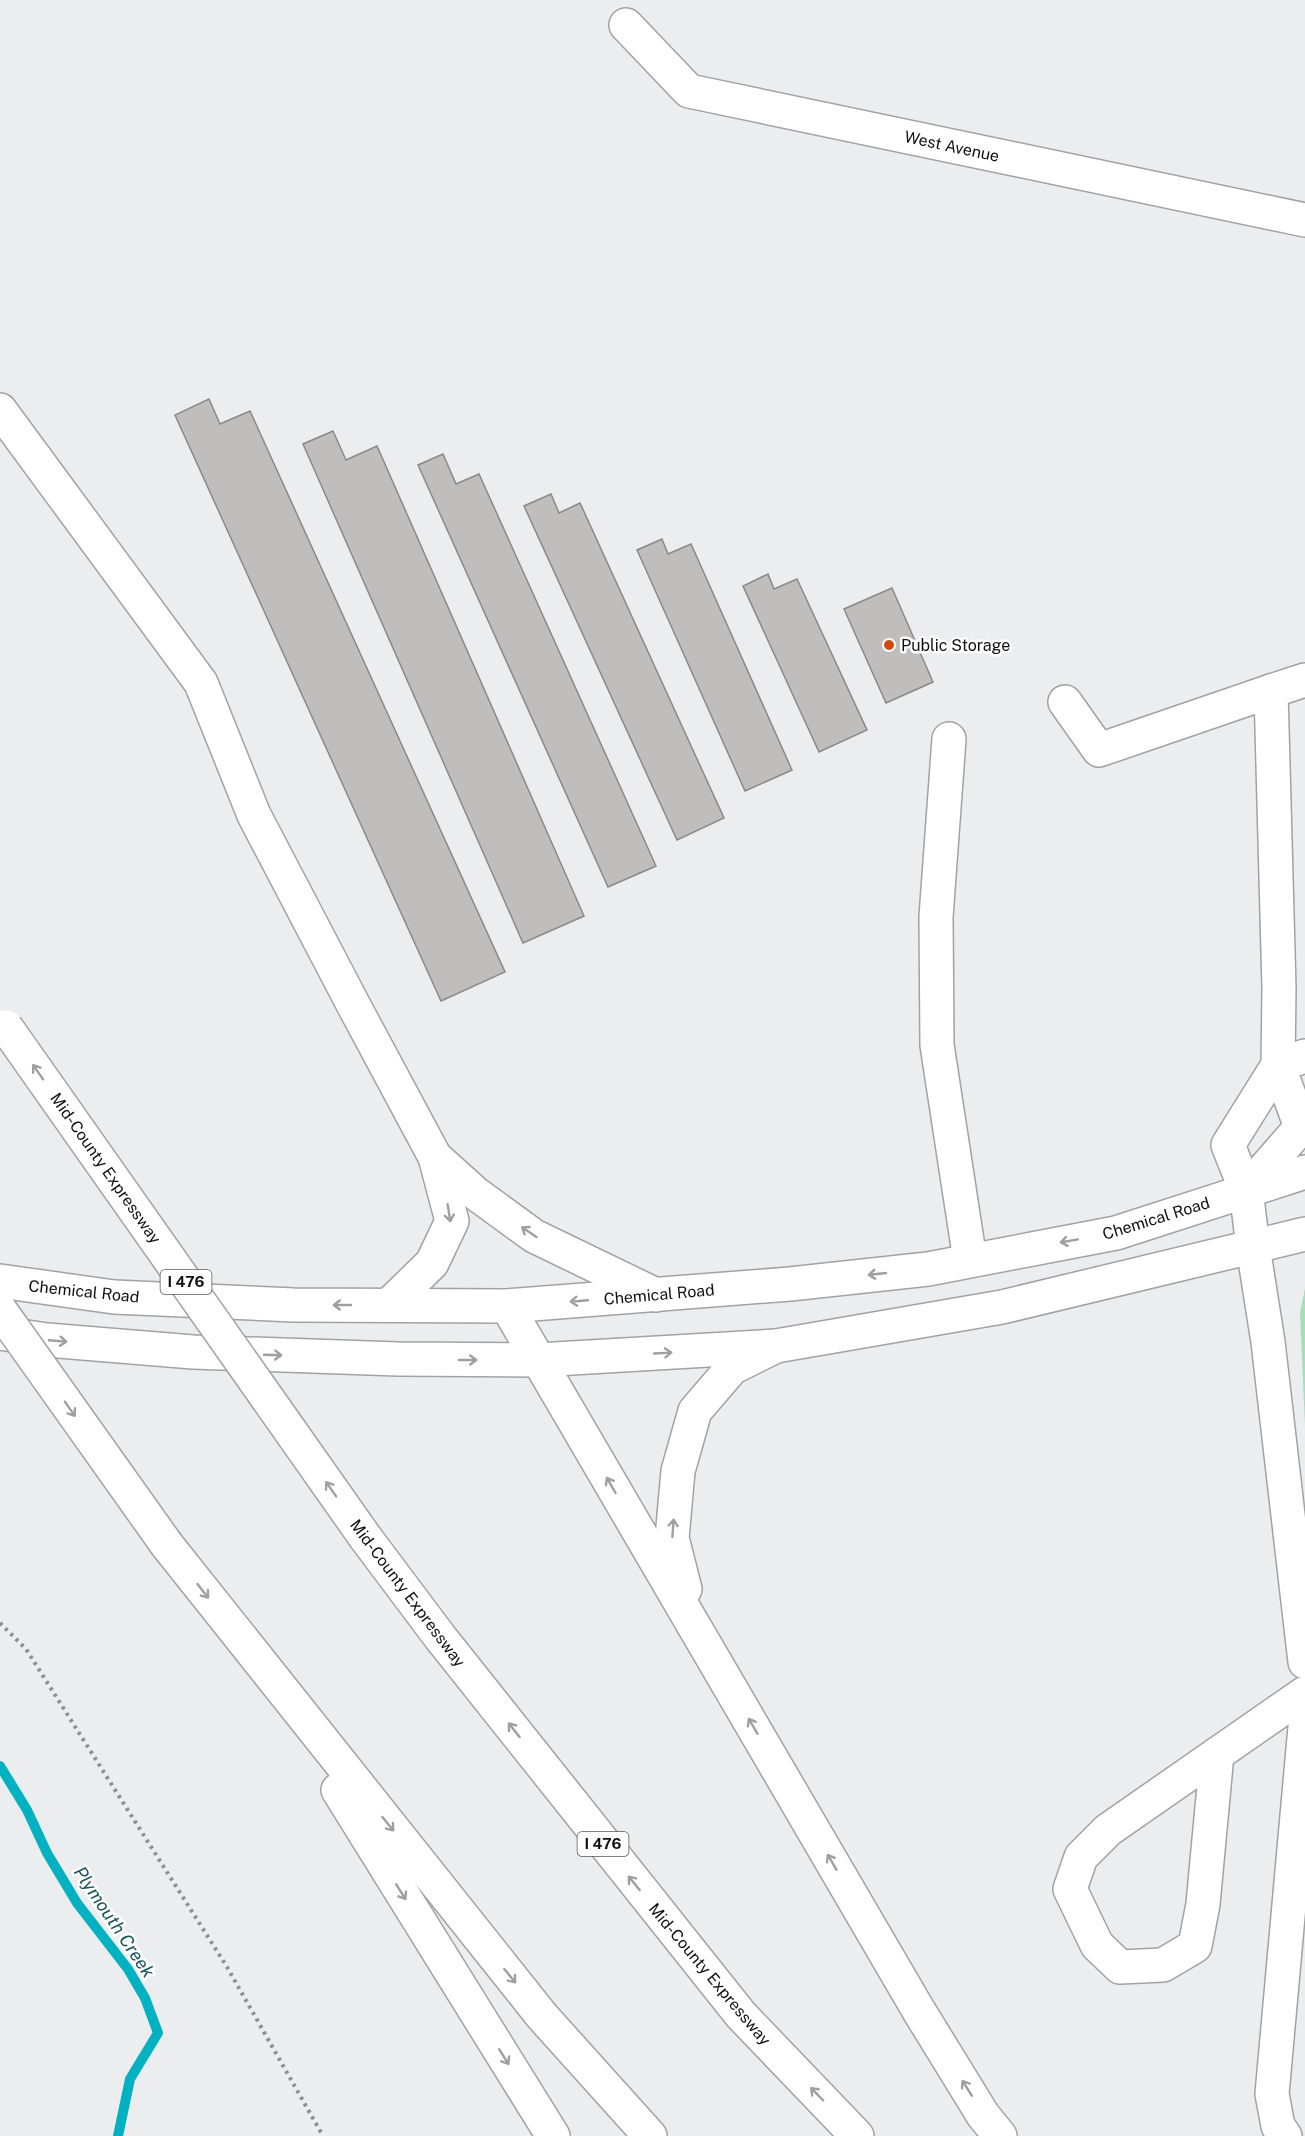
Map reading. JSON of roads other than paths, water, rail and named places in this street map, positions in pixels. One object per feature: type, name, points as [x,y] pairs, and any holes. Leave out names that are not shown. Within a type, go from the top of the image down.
[{"type":"main road","name":"West Avenue","points":[[626,25],[689,91],[1305,220]]},
{"type":"main road","points":[[0,410],[201,683],[254,815],[435,1157],[452,1221],[432,1263],[389,1305]]},
{"type":"main road","points":[[1065,702],[1099,750],[1305,680]]},
{"type":"main road","points":[[1246,1190],[1301,1127],[1279,988],[1271,691]]},
{"type":"main road","points":[[949,739],[936,917],[937,1045],[970,1260]]},
{"type":"main road","name":"Mid-County Expressway","points":[[3,1022],[365,1537],[440,1637],[741,2015],[858,2136]]},
{"type":"main road","points":[[1291,1061],[1227,1144],[1246,1190],[1268,1342],[1305,1662]]},
{"type":"main road","points":[[435,1157],[475,1193],[534,1236],[656,1294]]},
{"type":"main road","name":"Chemical Road","points":[[0,1281],[114,1297],[294,1305],[507,1306],[790,1284],[928,1269],[1116,1233],[1305,1172]]},
{"type":"main road","points":[[0,1333],[47,1340],[193,1352],[398,1359],[538,1360],[776,1346],[1002,1307],[1305,1234]]},
{"type":"main road","points":[[507,1306],[919,2011],[983,2115],[1000,2136]]},
{"type":"main road","points":[[0,1310],[167,1545],[259,1664],[542,2016],[650,2136]]},
{"type":"main road","points":[[694,1626],[672,1538],[678,1471],[692,1421],[695,1411],[732,1368],[776,1346]]},
{"type":"main road","points":[[259,1664],[553,2136]]},
{"type":"main road","points":[[1217,1754],[1203,1904],[1195,1946],[1163,1965],[1120,1967],[1097,1945],[1070,1889],[1081,1857],[1108,1830],[1217,1754],[1305,1693]]},
{"type":"main road","points":[[1285,2136],[1278,2127],[1272,2094],[1305,1727]]},
{"type":"waterway","name":"Plymouth Creek","points":[[0,1766],[27,1810],[47,1853],[77,1903],[128,1969],[145,1998],[158,2033],[130,2079],[118,2136]]},
{"type":"place","name":"Public Storage","points":[[889,645]]}]
